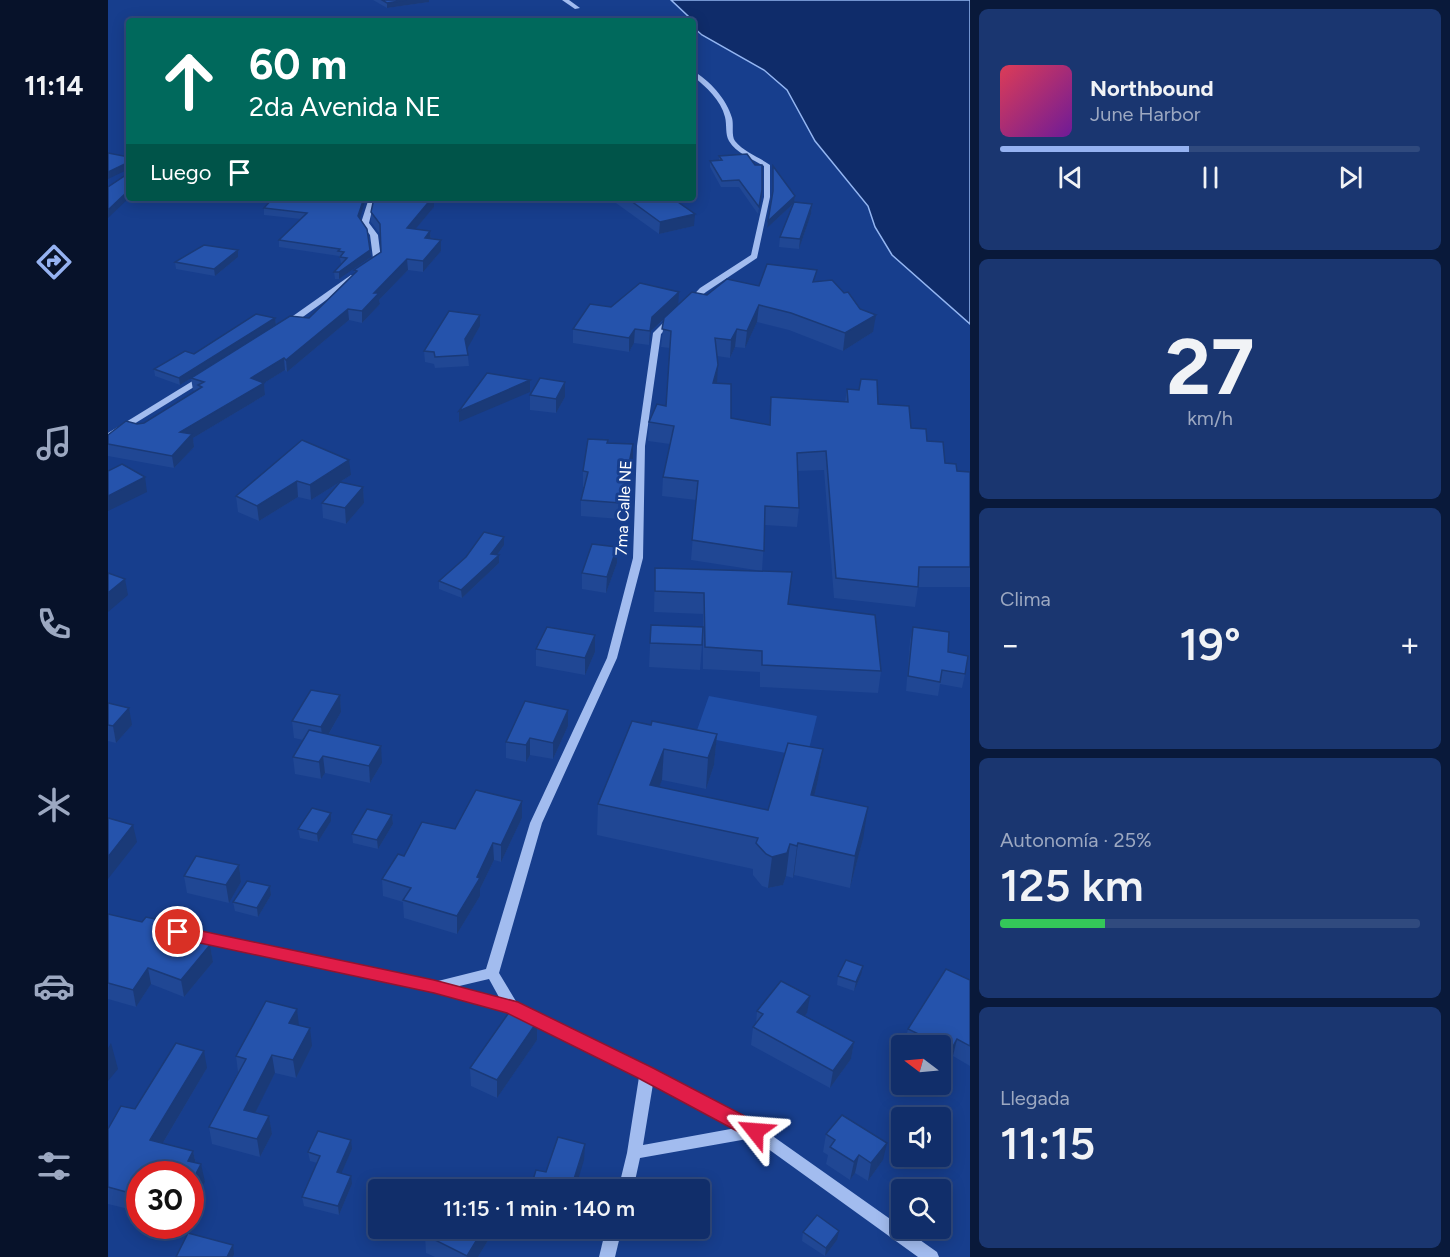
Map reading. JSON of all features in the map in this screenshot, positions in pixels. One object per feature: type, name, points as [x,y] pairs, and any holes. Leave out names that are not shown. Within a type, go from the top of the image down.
[{"type":"street","points":[[565,0],[577,8]]},
{"type":"street","name":"7ma Calle NE","points":[[492,973],[536,823],[612,658],[638,558],[641,446],[657,333],[703,290],[754,256],[766,197],[767,165],[745,154],[736,146],[730,138],[732,120],[711,87],[696,75]]},
{"type":"street","points":[[274,333],[376,259],[374,235],[365,223],[371,201]]},
{"type":"street","points":[[108,437],[217,369]]},
{"type":"street","points":[[143,925],[434,987],[512,1007],[755,1131],[931,1257]]},
{"type":"street","points":[[434,987],[492,973],[512,1007]]},
{"type":"street","points":[[627,1179],[634,1153],[647,1074]]},
{"type":"street","points":[[634,1153],[755,1131]]},
{"type":"street","points":[[607,1257],[611,1239]]},
{"type":"shaded area","points":[[671,0],[970,0],[970,324],[892,255],[875,227],[868,206],[815,141],[787,90],[764,70],[702,35],[696,30],[696,18],[689,17]]},
{"type":"shaded area","points":[[709,696],[817,716],[807,757],[695,736]]},
{"type":"building","points":[[382,0],[406,0],[387,3]]},
{"type":"building","points":[[108,153],[126,156],[126,163],[108,172]]},
{"type":"building","points":[[747,154],[755,165],[762,165],[759,207],[739,180],[722,181],[710,161],[722,160],[719,156]]},
{"type":"building","points":[[773,166],[795,196],[768,221],[773,191]]},
{"type":"building","points":[[126,175],[126,193],[108,210],[108,187]]},
{"type":"building","points":[[270,201],[363,201],[358,216],[367,229],[370,250],[339,272],[334,272],[347,258],[340,257],[344,252],[338,251],[340,249],[279,240],[307,213],[264,208]]},
{"type":"building","points":[[373,201],[430,201],[407,228],[430,231],[425,238],[441,240],[423,261],[407,259],[374,293],[379,293],[362,311],[348,309],[286,360],[284,358],[251,378],[264,383],[180,432],[192,434],[172,456],[108,444],[108,435],[126,421],[144,423],[202,387],[198,385],[204,382],[191,378],[290,316],[309,318],[357,271],[354,270],[381,252],[380,224],[371,212]]},
{"type":"building","points":[[631,201],[676,201],[695,214],[660,222]]},
{"type":"building","points":[[794,202],[812,204],[800,239],[780,237]]},
{"type":"building","points":[[204,245],[238,250],[214,269],[175,262]]},
{"type":"building","points":[[767,264],[817,270],[813,282],[832,280],[844,293],[848,292],[860,309],[876,315],[845,333],[791,313],[759,305],[747,331],[737,329],[731,340],[715,338],[718,365],[713,383],[731,384],[731,418],[770,425],[771,397],[848,402],[847,389],[859,390],[861,379],[877,380],[878,404],[909,406],[911,428],[926,429],[927,441],[943,442],[945,463],[956,464],[957,471],[970,472],[970,567],[919,567],[918,587],[836,578],[826,451],[797,453],[799,508],[765,506],[764,551],[692,540],[698,481],[663,477],[674,426],[649,422],[657,404],[666,406],[671,331],[662,329],[664,318],[692,292],[707,295],[727,279],[759,286]]},
{"type":"building","points":[[640,283],[679,292],[652,317],[650,331],[635,329],[629,338],[573,329],[590,304],[611,307]]},
{"type":"building","points":[[449,311],[480,315],[465,339],[468,355],[435,357],[434,352],[424,351]]},
{"type":"building","points":[[256,314],[275,318],[179,378],[154,369],[185,351],[194,354]]},
{"type":"building","points":[[487,373],[530,380],[459,411]]},
{"type":"building","points":[[540,378],[565,382],[556,399],[530,395]]},
{"type":"building","points":[[588,439],[608,440],[607,443],[633,444],[621,503],[581,500],[588,472],[583,471]]},
{"type":"building","points":[[302,440],[349,460],[310,485],[297,481],[257,506],[236,496]]},
{"type":"building","points":[[122,464],[145,477],[108,496],[108,471]]},
{"type":"building","points":[[340,482],[363,487],[345,508],[322,503]]},
{"type":"building","points":[[484,532],[504,537],[491,554],[499,555],[461,590],[439,581],[466,557]]},
{"type":"building","points":[[592,544],[617,547],[607,577],[582,573]]},
{"type":"building","points":[[655,568],[792,572],[788,604],[875,615],[881,671],[762,665],[762,651],[705,647],[704,593],[655,591]]},
{"type":"building","points":[[108,573],[125,579],[108,593]]},
{"type":"building","points":[[651,625],[703,627],[702,645],[650,643]]},
{"type":"building","points":[[547,627],[595,635],[585,658],[536,649]]},
{"type":"building","points":[[913,627],[949,632],[948,652],[968,656],[965,674],[942,670],[940,682],[908,676]]},
{"type":"building","points":[[311,690],[340,695],[321,727],[292,721]]},
{"type":"building","points":[[525,701],[568,710],[553,743],[530,738],[526,745],[506,742]]},
{"type":"building","points":[[108,703],[129,708],[113,726],[108,725]]},
{"type":"building","points":[[632,721],[651,725],[652,721],[717,734],[708,758],[664,749],[650,785],[768,810],[788,743],[823,749],[811,795],[868,807],[855,856],[798,843],[797,846],[790,844],[787,853],[772,857],[756,843],[758,838],[598,804]]},
{"type":"building","points":[[309,730],[381,746],[369,766],[323,756],[319,762],[293,757]]},
{"type":"building","points":[[476,790],[522,801],[501,845],[493,843],[477,877],[480,878],[457,916],[403,900],[411,888],[382,879],[398,854],[404,856],[422,822],[455,829]]},
{"type":"building","points":[[312,808],[331,813],[317,834],[298,829]]},
{"type":"building","points":[[367,809],[392,815],[377,840],[352,834]]},
{"type":"building","points":[[108,818],[133,825],[108,857]]},
{"type":"building","points":[[196,856],[239,865],[226,885],[184,876]]},
{"type":"building","points":[[247,881],[270,886],[257,908],[233,902]]},
{"type":"building","points":[[108,914],[142,922],[146,917],[169,922],[165,929],[210,945],[181,980],[148,968],[133,990],[108,983]]},
{"type":"building","points":[[846,960],[863,966],[856,982],[838,976]]},
{"type":"building","points":[[946,969],[970,980],[970,1046],[957,1039],[951,1050],[951,1035],[920,1035],[908,1029]]},
{"type":"building","points":[[781,981],[810,996],[797,1012],[854,1042],[833,1071],[753,1027],[763,1014],[757,1011]]},
{"type":"building","points":[[266,1001],[297,1009],[289,1023],[310,1028],[293,1060],[272,1055],[244,1110],[269,1116],[257,1139],[209,1127],[246,1059],[236,1056]]},
{"type":"building","points":[[510,1011],[537,1022],[497,1080],[470,1068]]},
{"type":"building","points":[[176,1043],[204,1051],[150,1140],[193,1151],[188,1161],[126,1161],[126,1192],[108,1187],[108,1129],[121,1106],[135,1109]]},
{"type":"building","points":[[842,1115],[887,1143],[871,1163],[859,1155],[854,1162],[830,1147],[835,1140],[826,1134]]},
{"type":"building","points":[[318,1131],[351,1140],[337,1172],[351,1176],[338,1206],[302,1197],[320,1156],[308,1152]]},
{"type":"building","points":[[558,1137],[585,1144],[574,1179],[533,1179],[536,1170],[546,1172]]},
{"type":"building","points":[[817,1215],[839,1231],[826,1248],[803,1232]]},
{"type":"building","points":[[204,1237],[233,1245],[227,1257],[176,1257],[185,1239]]},
{"type":"building","points":[[433,1239],[477,1239],[467,1256]]},
{"type":"route","points":[[178,932],[434,987],[512,1007],[755,1131]]}]
